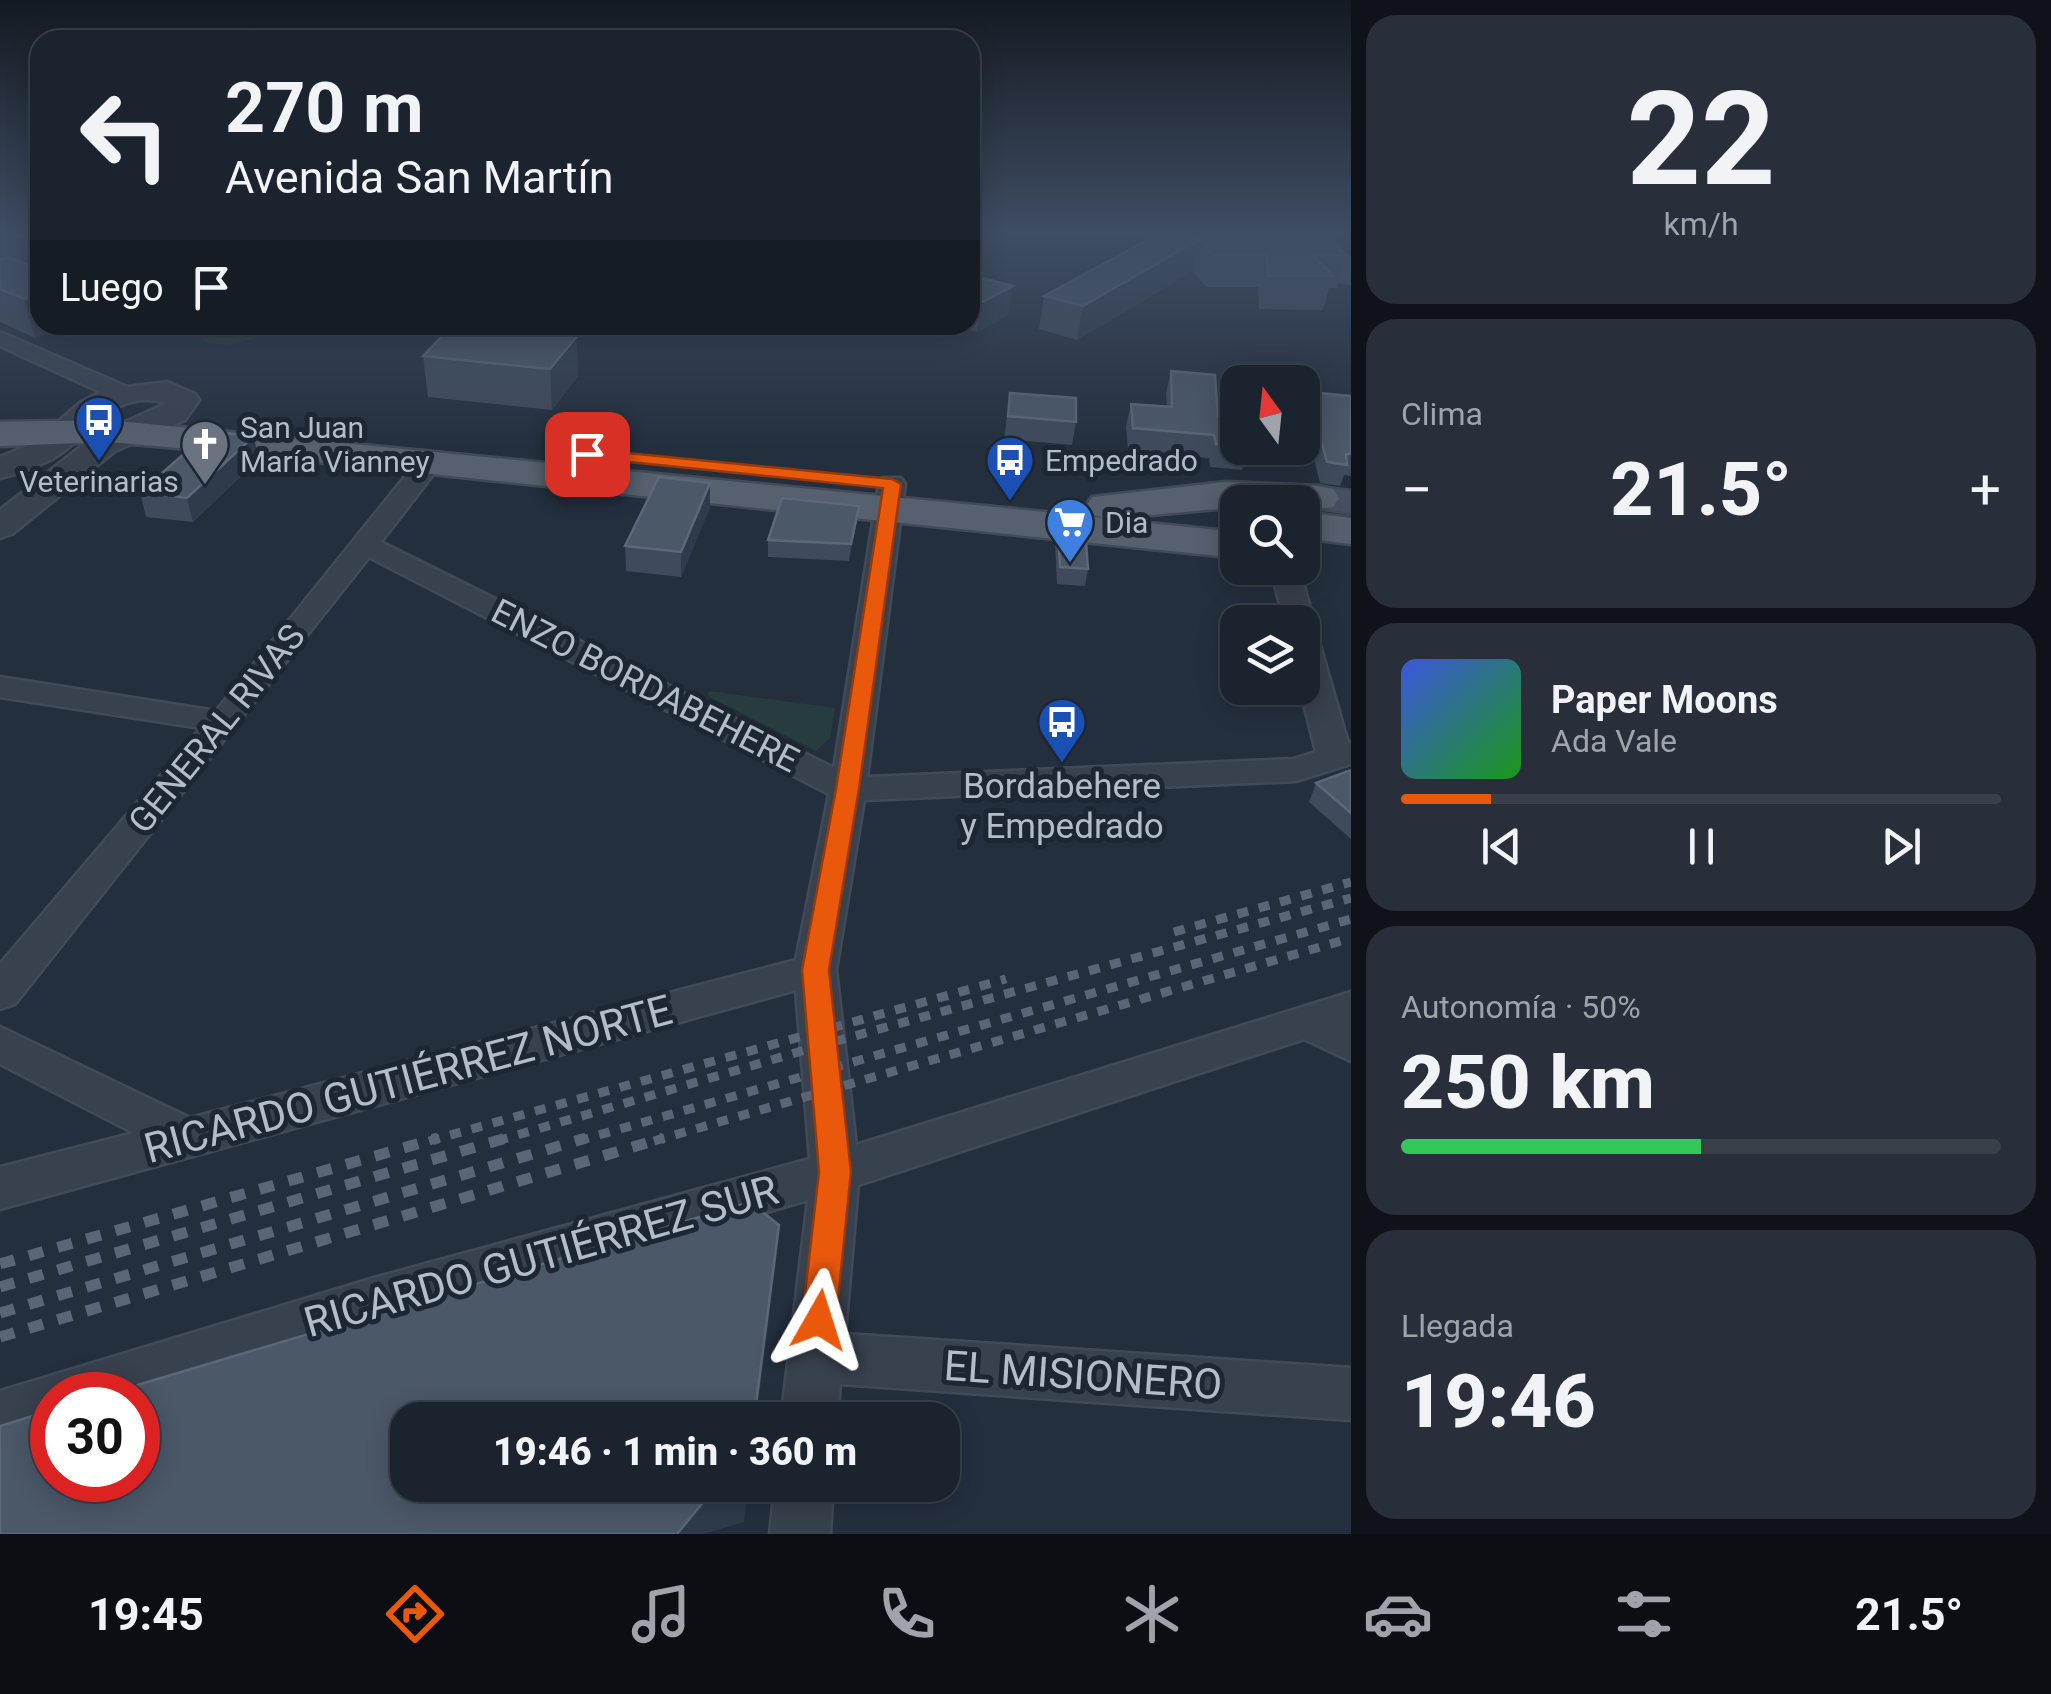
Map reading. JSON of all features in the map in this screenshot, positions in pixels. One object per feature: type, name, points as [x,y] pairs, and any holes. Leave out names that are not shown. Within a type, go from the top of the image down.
[{"type":"main road","points":[[8,454],[171,402],[1220,543]]},
{"type":"main road","points":[[0,414],[429,462],[891,497],[1107,506],[1220,516]]},
{"type":"main road","points":[[1107,506],[1220,495]]},
{"type":"main road","points":[[1320,508],[1351,531]]},
{"type":"main road","points":[[1320,554],[1351,557]]},
{"type":"street","points":[[0,338],[96,427],[0,527]]},
{"type":"street","name":"GENERAL RIVAS","points":[[0,993],[224,722],[429,462]]},
{"type":"street","points":[[811,1402],[835,1172],[815,970],[848,789],[891,497]]},
{"type":"street","name":"ENZO BORDABEHERE","points":[[366,545],[848,789],[1296,770],[1343,756]]},
{"type":"street","points":[[0,687],[224,722]]},
{"type":"street","points":[[1320,688],[1343,756]]},
{"type":"street","name":"RICARDO GUTIÉRREZ NORTE","points":[[0,1188],[815,970]]},
{"type":"street","points":[[1330,1015],[1351,1044]]},
{"type":"street","name":"RICARDO GUTIÉRREZ SUR","points":[[148,1372],[374,1302],[835,1172],[1330,1015]]},
{"type":"street","points":[[0,1044],[187,1138]]},
{"type":"street","name":"EL MISIONERO","points":[[815,1357],[1351,1394]]},
{"type":"street","points":[[0,1418],[30,1409]]},
{"type":"street","points":[[800,1534],[803,1502]]},
{"type":"green space","points":[[202,335],[264,335],[233,345],[205,343]]},
{"type":"green space","points":[[709,691],[835,708],[830,738],[816,751],[708,696]]},
{"type":"building","points":[[443,335],[577,336],[550,369],[423,356]]},
{"type":"building","points":[[1171,371],[1215,375],[1220,444],[1216,444],[1214,435],[1133,428],[1131,404],[1172,407]]},
{"type":"building","points":[[1010,393],[1076,398],[1076,422],[1008,416]]},
{"type":"building","points":[[1320,393],[1351,396],[1351,454],[1346,454],[1347,465],[1327,462],[1320,436]]},
{"type":"building","points":[[209,432],[254,436],[187,498],[140,492]]},
{"type":"building","points":[[659,477],[710,483],[681,552],[625,546]]},
{"type":"building","points":[[782,498],[859,506],[851,544],[768,540]]},
{"type":"building","points":[[1058,526],[1085,529],[1088,569],[1060,567]]},
{"type":"building","points":[[1351,770],[1351,813],[1316,783]]},
{"type":"building","points":[[750,1202],[779,1225],[756,1402],[390,1402],[390,1502],[703,1502],[677,1534],[0,1534],[0,1426],[30,1417],[30,1502],[160,1502],[160,1378]]},
{"type":"railway","points":[[1174,932],[1351,882]]},
{"type":"railway","points":[[497,1141],[822,1045],[1351,898]]},
{"type":"railway","points":[[578,1141],[1351,919]]},
{"type":"railway","points":[[654,1141],[1351,938]]},
{"type":"railway","points":[[429,1141],[1006,979]]},
{"type":"railway","points":[[0,1264],[438,1138]]},
{"type":"railway","points":[[0,1287],[506,1138]]},
{"type":"railway","points":[[0,1313],[586,1138]]},
{"type":"railway","points":[[0,1337],[663,1138]]},
{"type":"place","name":"Veterinarias","points":[[99,462]]},
{"type":"place","name":"San Juan María Vianney","points":[[205,486]]},
{"type":"place","name":"Empedrado","points":[[1010,502]]},
{"type":"place","name":"Dia","points":[[1070,564]]},
{"type":"place","name":"Bordabehere y Empedrado","points":[[1062,764]]},
{"type":"route","points":[[587,454],[892,484],[848,789],[815,970],[835,1172],[819,1320]]}]
